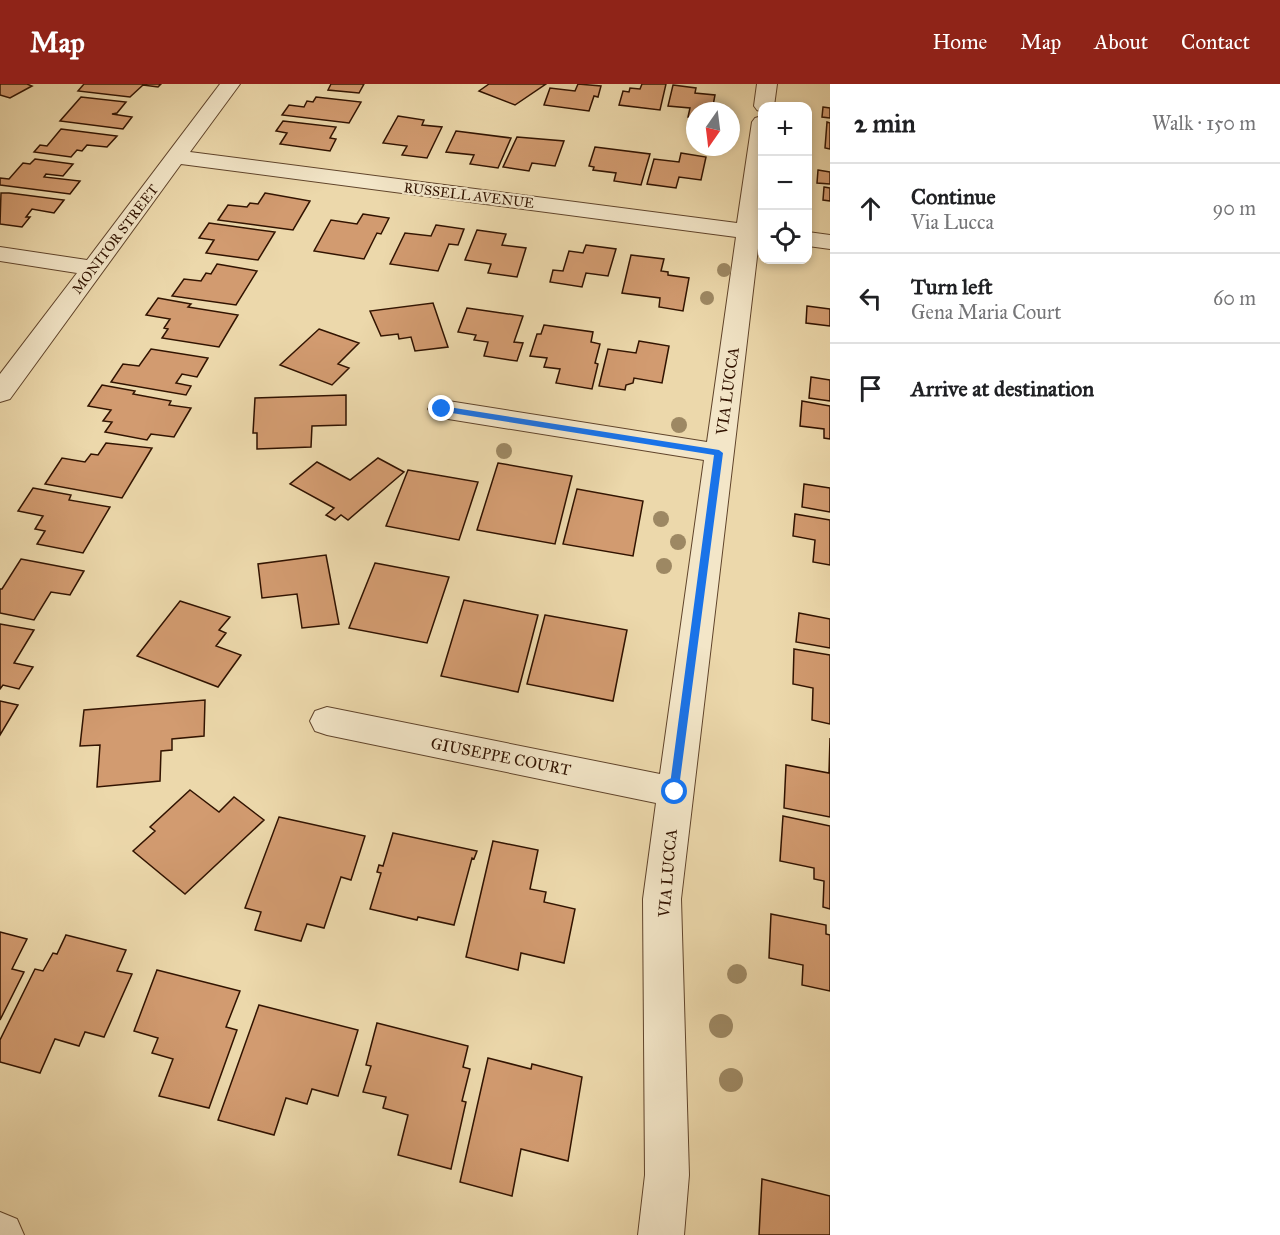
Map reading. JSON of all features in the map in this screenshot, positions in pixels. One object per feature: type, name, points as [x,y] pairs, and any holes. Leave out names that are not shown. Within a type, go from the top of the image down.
[{"type":"street","name":"MONITOR STREET","points":[[0,393],[230,84]]},
{"type":"street","points":[[765,102],[767,84]]},
{"type":"street","name":"VIA LUCCA","points":[[661,1235],[667,1175],[662,898],[719,453],[755,233],[760,156]]},
{"type":"street","name":"RUSSELL AVENUE","points":[[176,157],[755,233]]},
{"type":"street","points":[[812,240],[830,242]]},
{"type":"street","points":[[0,254],[93,268]]},
{"type":"street","points":[[442,409],[719,453]]},
{"type":"street","name":"GIUSEPPE COURT","points":[[327,721],[675,792]]},
{"type":"building","points":[[0,84],[32,86],[10,98],[0,95]]},
{"type":"building","points":[[84,84],[161,84],[158,87],[143,85],[130,97],[78,91]]},
{"type":"building","points":[[331,84],[364,84],[359,93],[328,90]]},
{"type":"building","points":[[489,84],[546,84],[515,105],[479,91]]},
{"type":"building","points":[[578,84],[601,86],[598,97],[594,96],[589,111],[544,105],[550,88],[575,91]]},
{"type":"building","points":[[642,84],[666,84],[660,110],[619,105],[623,91],[629,92],[630,88],[640,89]]},
{"type":"building","points":[[673,85],[696,88],[695,93],[715,95],[714,102],[686,102],[686,108],[668,106]]},
{"type":"building","points":[[81,97],[126,102],[117,113],[112,114],[132,117],[123,129],[60,121]]},
{"type":"building","points":[[316,97],[361,102],[349,123],[282,115],[289,105],[304,107],[307,101],[313,102]]},
{"type":"building","points":[[823,107],[830,108],[830,118],[822,117]]},
{"type":"building","points":[[398,116],[424,120],[422,125],[442,127],[427,158],[402,155],[407,146],[383,143]]},
{"type":"building","points":[[283,121],[336,127],[330,138],[336,139],[330,151],[280,144],[287,133],[276,131]]},
{"type":"building","points":[[827,122],[830,123],[830,149],[825,148]]},
{"type":"building","points":[[61,129],[117,136],[107,147],[87,145],[82,151],[77,150],[71,157],[34,152],[40,145],[47,146]]},
{"type":"building","points":[[456,131],[511,138],[498,168],[470,164],[474,155],[446,152]]},
{"type":"building","points":[[517,137],[564,141],[555,166],[532,163],[529,171],[503,167]]},
{"type":"building","points":[[595,147],[650,154],[641,185],[614,181],[616,173],[593,170],[594,167],[589,166]]},
{"type":"building","points":[[681,153],[686,154],[686,156],[706,157],[701,180],[679,177],[676,188],[647,184],[654,159],[679,162]]},
{"type":"building","points":[[35,159],[73,164],[63,176],[46,174],[44,177],[80,181],[70,194],[0,185],[0,178],[9,179],[23,163],[30,164]]},
{"type":"building","points":[[818,170],[830,172],[830,184],[817,183]]},
{"type":"building","points":[[824,187],[830,188],[830,201],[823,200]]},
{"type":"building","points":[[1,193],[64,200],[54,213],[32,209],[26,217],[30,217],[22,227],[0,224]]},
{"type":"building","points":[[265,193],[310,201],[293,230],[218,220],[228,205],[247,207],[250,203],[258,204]]},
{"type":"building","points":[[363,214],[389,218],[381,234],[377,233],[364,259],[314,251],[331,220],[357,224]]},
{"type":"building","points":[[209,223],[275,232],[258,260],[206,253],[214,240],[199,238]]},
{"type":"building","points":[[436,225],[464,229],[458,245],[449,244],[438,271],[390,264],[405,233],[431,236]]},
{"type":"building","points":[[477,230],[506,234],[502,245],[526,248],[517,277],[488,273],[491,264],[465,260]]},
{"type":"building","points":[[586,245],[616,249],[608,276],[586,273],[582,287],[550,282],[553,270],[563,271],[569,251],[583,253]]},
{"type":"building","points":[[631,255],[664,259],[661,271],[668,272],[668,275],[689,278],[683,311],[659,307],[660,298],[622,293]]},
{"type":"building","points":[[217,264],[257,271],[236,305],[172,296],[184,279],[201,281],[206,273],[211,274]]},
{"type":"building","points":[[158,298],[191,304],[188,307],[238,315],[219,347],[162,338],[168,329],[164,328],[170,319],[146,315]]},
{"type":"building","points":[[433,303],[448,347],[415,351],[411,337],[399,339],[398,334],[381,336],[370,311]]},
{"type":"building","points":[[807,306],[830,309],[830,326],[806,323]]},
{"type":"building","points":[[467,308],[523,316],[514,342],[523,343],[517,361],[484,356],[488,342],[474,340],[476,335],[458,332]]},
{"type":"building","points":[[544,325],[593,332],[591,342],[600,344],[592,389],[556,383],[560,369],[544,367],[547,358],[530,356],[537,334],[541,334]]},
{"type":"building","points":[[319,329],[359,343],[338,364],[349,368],[332,385],[280,365]]},
{"type":"building","points":[[639,341],[669,346],[662,383],[634,378],[633,383],[626,385],[625,390],[599,386],[608,349],[636,353]]},
{"type":"building","points":[[151,349],[208,358],[197,377],[182,374],[176,383],[191,386],[186,395],[111,382],[123,364],[139,366]]},
{"type":"building","points":[[811,377],[830,380],[830,401],[809,398]]},
{"type":"building","points":[[102,385],[171,401],[169,405],[191,408],[174,437],[151,434],[147,440],[105,432],[112,422],[103,421],[111,410],[88,406]]},
{"type":"building","points":[[346,395],[346,425],[312,426],[311,447],[257,449],[257,433],[253,433],[255,398]]},
{"type":"building","points":[[802,401],[830,406],[830,439],[824,438],[824,429],[800,426]]},
{"type":"building","points":[[106,443],[152,448],[122,498],[45,484],[62,458],[85,462],[91,454],[98,455]]},
{"type":"building","points":[[378,458],[404,472],[348,520],[341,515],[335,520],[326,515],[334,508],[290,484],[317,462],[350,480]]},
{"type":"building","points":[[498,463],[572,476],[555,544],[477,530]]},
{"type":"building","points":[[408,470],[478,482],[459,540],[386,526]]},
{"type":"building","points":[[804,484],[830,488],[830,512],[802,507]]},
{"type":"building","points":[[33,488],[71,495],[69,500],[110,507],[83,553],[37,544],[45,531],[35,529],[43,516],[18,511]]},
{"type":"building","points":[[577,489],[643,501],[633,556],[563,544]]},
{"type":"building","points":[[795,514],[830,520],[830,565],[813,562],[815,540],[793,536]]},
{"type":"building","points":[[326,555],[339,624],[302,628],[297,594],[262,598],[258,564]]},
{"type":"building","points":[[21,559],[84,571],[70,595],[51,592],[34,620],[0,613],[0,589]]},
{"type":"building","points":[[375,563],[449,577],[427,643],[349,628]]},
{"type":"building","points":[[464,600],[538,615],[518,692],[441,676]]},
{"type":"building","points":[[180,601],[230,617],[219,630],[226,633],[216,646],[241,655],[218,687],[137,656]]},
{"type":"building","points":[[799,613],[830,619],[830,648],[796,642]]},
{"type":"building","points":[[545,615],[627,630],[613,701],[527,684]]},
{"type":"building","points":[[0,624],[34,630],[14,663],[33,667],[19,689],[3,685],[0,689]]},
{"type":"building","points":[[794,649],[830,655],[830,724],[812,720],[813,688],[793,684]]},
{"type":"building","points":[[205,700],[204,736],[172,739],[172,750],[161,751],[160,781],[97,787],[100,745],[80,746],[84,710]]},
{"type":"building","points":[[0,701],[18,705],[0,735]]},
{"type":"building","points":[[830,738],[830,817],[784,808],[786,765],[829,773]]},
{"type":"building","points":[[190,790],[219,812],[234,797],[264,820],[185,894],[133,851],[155,831],[150,827]]},
{"type":"building","points":[[783,816],[830,826],[830,909],[823,907],[824,881],[814,879],[814,868],[780,861]]},
{"type":"building","points":[[279,817],[365,836],[351,880],[341,877],[324,928],[307,924],[301,941],[255,930],[261,912],[245,908]]},
{"type":"building","points":[[393,833],[477,851],[474,859],[472,858],[454,925],[418,917],[417,920],[370,909],[381,873],[377,872],[379,865],[383,866]]},
{"type":"building","points":[[493,841],[538,850],[530,889],[546,892],[544,902],[575,909],[564,963],[521,953],[518,970],[466,957]]},
{"type":"building","points":[[771,914],[826,925],[826,934],[830,935],[830,991],[802,985],[803,965],[769,958]]},
{"type":"building","points":[[0,932],[27,939],[12,969],[24,972],[0,1020]]},
{"type":"building","points":[[66,935],[126,950],[117,971],[132,974],[104,1037],[85,1032],[79,1046],[55,1039],[40,1073],[0,1062],[0,1040],[35,969],[43,971],[53,953],[57,954]]},
{"type":"building","points":[[157,970],[240,991],[226,1027],[237,1030],[209,1108],[159,1096],[173,1059],[152,1053],[158,1038],[134,1031]]},
{"type":"building","points":[[259,1005],[358,1030],[338,1096],[312,1089],[307,1104],[286,1098],[274,1135],[218,1120]]},
{"type":"building","points":[[377,1023],[468,1046],[463,1067],[470,1069],[462,1101],[466,1102],[451,1169],[398,1155],[408,1115],[383,1108],[386,1097],[363,1092],[371,1066],[366,1065]]},
{"type":"building","points":[[488,1058],[531,1069],[532,1064],[582,1077],[568,1161],[521,1149],[512,1196],[460,1182]]},
{"type":"building","points":[[762,1179],[830,1196],[830,1235],[759,1235]]},
{"type":"route","points":[[442,409],[719,453],[675,792]]}]
